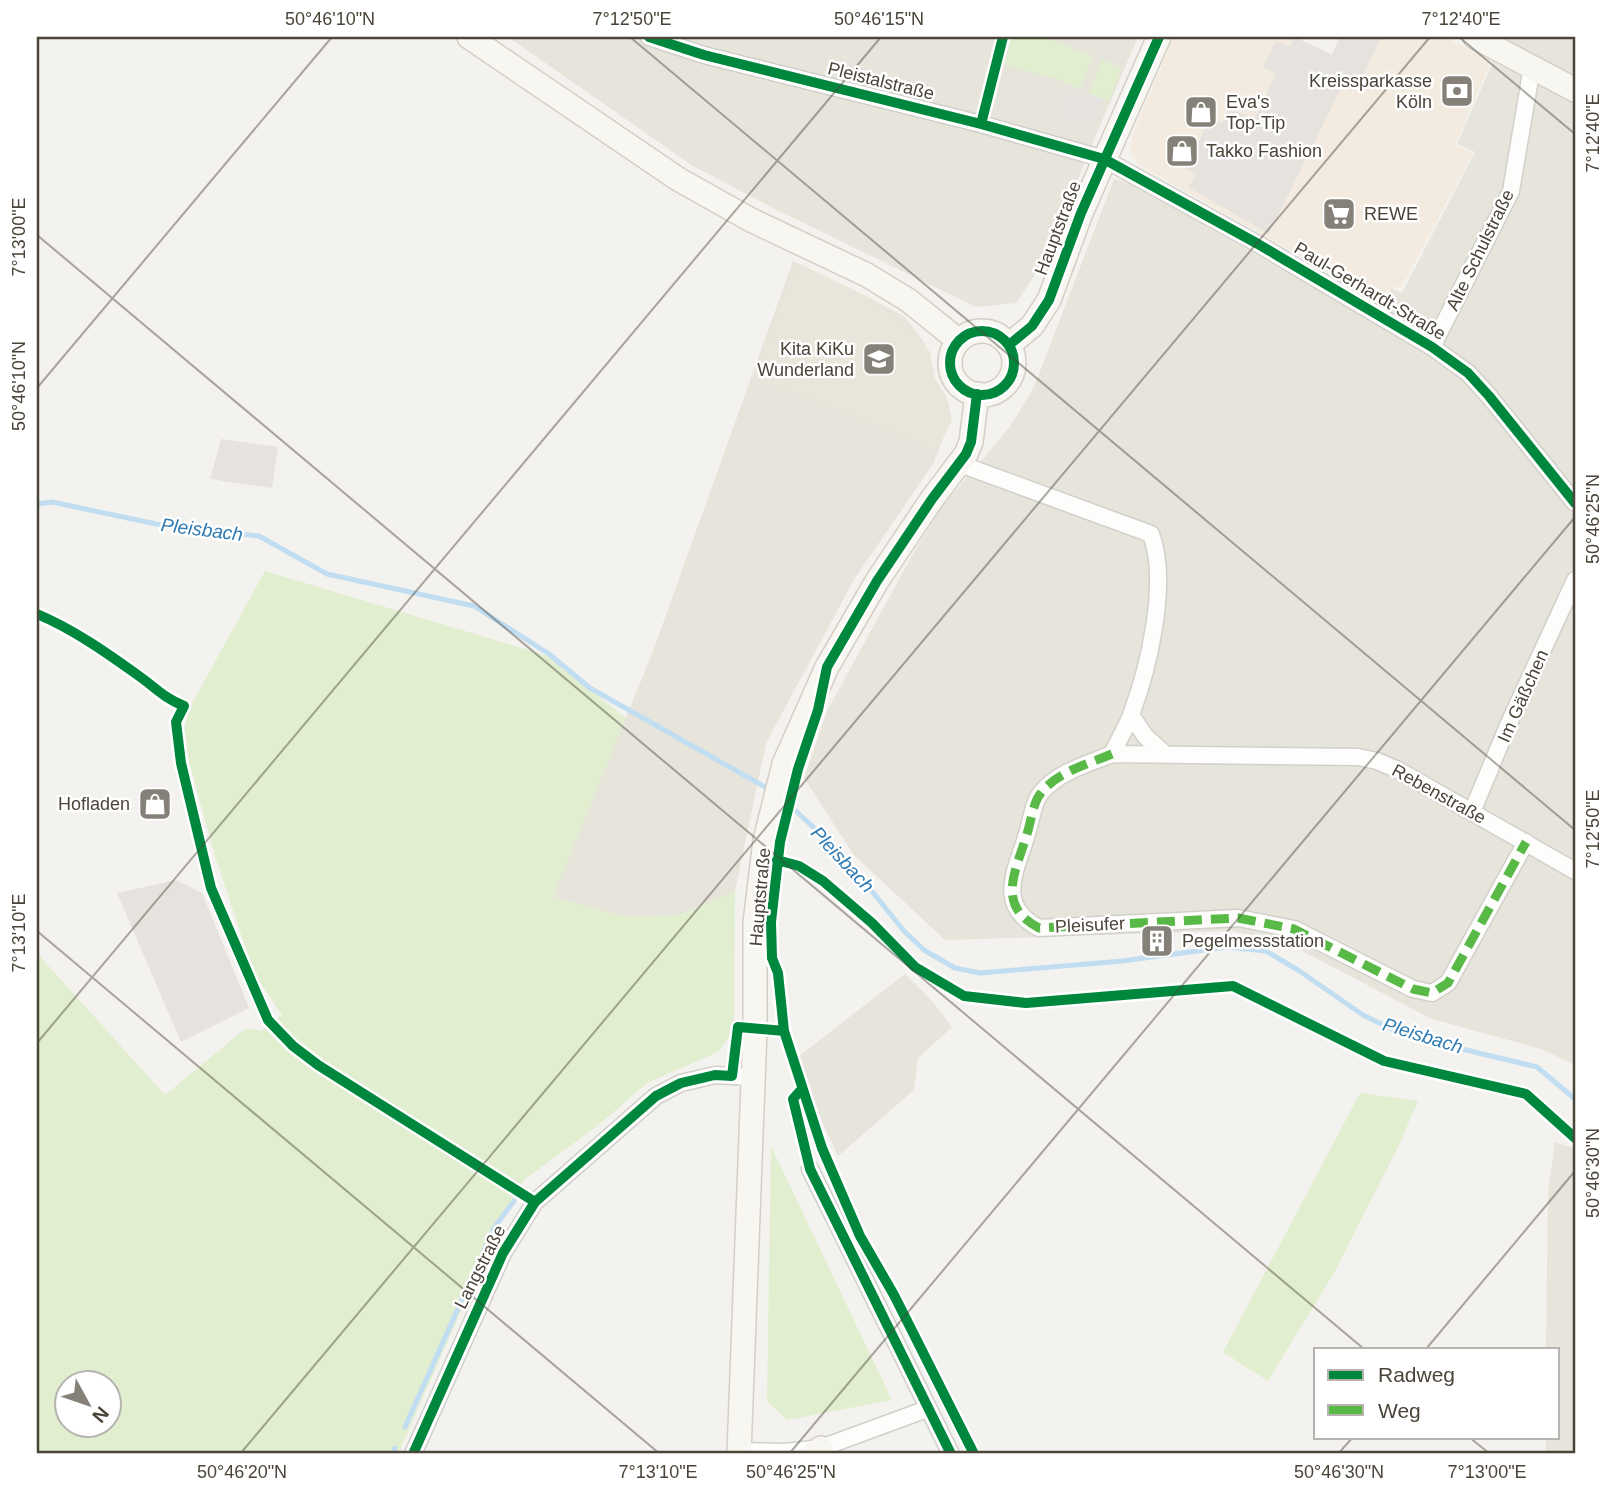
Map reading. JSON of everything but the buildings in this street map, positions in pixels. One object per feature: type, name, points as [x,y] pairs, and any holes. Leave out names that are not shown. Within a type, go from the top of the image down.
[{"type":"main road","points":[[469,37],[678,179],[751,220],[867,275],[908,300],[959,341]]},
{"type":"main road","name":"Hauptstraße","points":[[1009,345],[1032,326],[1049,300],[1081,213],[1158,37]]},
{"type":"main road","points":[[1475,37],[1575,90]]},
{"type":"main road","points":[[985,331],[1002,338],[1009,345],[1014,365],[1006,384],[998,391],[978,394],[968,391],[954,378],[951,359],[959,341],[967,335],[985,331]]},
{"type":"main road","name":"Hauptstraße","points":[[739,1453],[755,923],[765,840],[784,764],[827,667],[866,598],[932,499],[960,464],[971,442],[978,394]]},
{"type":"street","name":"Pleistalstraße","points":[[649,37],[704,55],[981,124],[1104,159]]},
{"type":"street","name":"Alte Schulstraße","points":[[1432,347],[1511,191],[1532,68]]},
{"type":"street","name":"Paul-Gerhardt-Straße","points":[[1104,159],[1267,250],[1432,347],[1468,373],[1575,503]]},
{"type":"street","points":[[960,464],[1151,534],[1156,547],[1158,585],[1155,627],[1131,715],[1112,754]]},
{"type":"street","name":"Im Gäßchen","points":[[1472,812],[1509,723],[1575,580]]},
{"type":"street","points":[[1131,715],[1145,736],[1164,754]]},
{"type":"street","name":"Rebenstraße","points":[[1112,754],[1367,759],[1398,770],[1575,871]]},
{"type":"street","name":"Pleisufer","points":[[1112,754],[1067,772],[1040,793],[1010,889],[1016,910],[1025,921],[1039,928],[1238,918],[1294,929],[1413,989],[1432,993],[1448,983],[1526,842]]},
{"type":"street","name":"Langstraße","points":[[413,1454],[503,1252],[535,1202],[656,1096],[681,1083],[715,1075],[752,1076]]},
{"type":"street","points":[[810,1169],[951,1454]]},
{"type":"street","points":[[739,1453],[817,1451],[927,1409]]},
{"type":"shaded area","points":[[508,37],[1138,37],[1082,168],[1053,248],[1016,303],[976,307],[693,166]]},
{"type":"shaded area","points":[[1174,37],[1294,37],[1331,55],[1340,37],[1444,37],[1491,61],[1455,145],[1473,153],[1401,288],[1390,286],[1382,302],[1139,165],[1130,151],[1132,135]]},
{"type":"shaded area","points":[[1295,37],[1332,55],[1340,37],[1382,37],[1357,87],[1344,82],[1269,234],[1188,187],[1196,175],[1185,168],[1210,118],[1222,123],[1229,108],[1254,119],[1276,74],[1263,67],[1276,41],[1290,47]]},
{"type":"shaded area","points":[[1495,37],[1575,37],[1575,80]]},
{"type":"shaded area","points":[[1493,62],[1575,104],[1575,1065],[1541,1049],[1432,1019],[1283,941],[1231,931],[945,940],[854,855],[804,778],[827,711],[915,550],[944,504],[1010,427],[1034,387],[1114,179],[1127,182],[1376,322],[1391,288],[1402,293],[1475,152],[1457,144]]},
{"type":"shaded area","points":[[1067,85],[1103,99],[1091,128],[1079,124],[1077,130],[1062,125],[1063,120],[1057,118]]},
{"type":"shaded area","points":[[793,261],[905,317],[924,342],[935,385],[950,421],[933,464],[855,578],[766,743],[735,891],[679,915],[626,917],[552,897],[652,654]]},
{"type":"shaded area","points":[[798,263],[870,299],[914,331],[930,352],[935,379],[947,398],[952,421],[935,450],[753,376]]},
{"type":"shaded area","points":[[221,439],[278,447],[272,488],[210,479]]},
{"type":"shaded area","points":[[176,880],[202,893],[249,1008],[181,1042],[117,893]]},
{"type":"shaded area","points":[[905,974],[933,1002],[952,1027],[918,1058],[914,1090],[838,1156],[822,1122],[799,1056]]},
{"type":"shaded area","points":[[1555,1142],[1575,1149],[1575,1454],[1546,1454],[1546,1438],[1560,1438],[1560,1348],[1546,1348],[1548,1191]]},
{"type":"green space","points":[[1008,37],[1044,37],[1093,56],[1080,89],[1063,81],[1003,64]]},
{"type":"green space","points":[[1102,59],[1122,68],[1109,101],[1089,93]]},
{"type":"green space","points":[[265,571],[548,656],[626,718],[553,897],[626,917],[679,915],[735,891],[734,1030],[718,1052],[647,1083],[596,1127],[525,1179],[507,1207],[398,1454],[37,1454],[37,953],[165,1095],[246,1028],[262,1031],[282,1015],[254,973],[214,853],[182,736],[190,707]]},
{"type":"green space","points":[[1360,1093],[1418,1101],[1399,1145],[1334,1273],[1268,1381],[1223,1352]]},
{"type":"green space","points":[[771,1146],[892,1400],[787,1420],[767,1401]]},
{"type":"waterway","name":"Pleisbach","points":[[37,504],[52,502],[156,524],[259,536],[327,574],[474,606],[549,654],[590,688],[772,791]]},
{"type":"waterway","name":"Pleisbach","points":[[783,799],[842,854],[904,931],[924,950],[955,968],[980,973],[1122,961],[1227,947],[1266,951],[1363,1015],[1387,1027],[1412,1037],[1537,1067],[1575,1099]]},
{"type":"waterway","points":[[405,1427],[494,1228],[514,1201]]},
{"type":"waterway","points":[[393,1454],[395,1448]]},
{"type":"marked path","points":[[1112,754],[1055,779],[1036,802],[1012,886],[1017,909],[1025,919],[1039,928],[1238,918],[1294,929],[1413,989],[1432,993],[1448,983],[1526,842]]},
{"type":"cycle path","points":[[649,37],[704,55],[981,124],[1104,159],[1258,244],[1432,347],[1468,373],[1575,503]]},
{"type":"cycle path","points":[[981,124],[1003,37]]},
{"type":"cycle path","points":[[1009,345],[1032,326],[1049,300],[1081,213],[1159,37]]},
{"type":"cycle path","points":[[982,331],[1000,337],[1008,345],[1014,363],[1008,381],[1000,389],[982,395],[964,389],[956,381],[950,363],[956,345],[964,337],[982,331]]},
{"type":"cycle path","points":[[974,1454],[894,1295],[860,1236],[822,1148],[784,1031],[778,973],[772,958],[771,922],[780,842],[798,769],[818,710],[827,667],[877,581],[966,454],[971,442],[977,394]]},
{"type":"cycle path","points":[[37,614],[90,642],[165,696],[184,706],[176,722],[181,763],[211,888],[268,1020],[293,1046],[318,1065],[535,1202]]},
{"type":"cycle path","points":[[777,860],[799,866],[823,881],[872,923],[915,967],[964,996],[1026,1003],[1233,986],[1384,1061],[1526,1094],[1575,1138]]},
{"type":"cycle path","points":[[413,1454],[503,1253],[535,1202],[656,1096],[681,1083],[715,1075],[732,1076],[738,1027],[784,1031]]},
{"type":"cycle path","points":[[801,1090],[793,1099],[810,1169],[951,1454]]},
{"type":"place","name":"Kreissparkasse Köln","points":[[1457,91]]},
{"type":"place","name":"Eva's Top-Tip","points":[[1201,112]]},
{"type":"place","name":"Takko Fashion","points":[[1182,151]]},
{"type":"place","name":"REWE","points":[[1339,214]]},
{"type":"place","name":"Kita KiKu Wunderland","points":[[879,359]]},
{"type":"place","name":"Hofladen","points":[[155,804]]},
{"type":"place","name":"Pegelmessstation","points":[[1157,941]]}]
